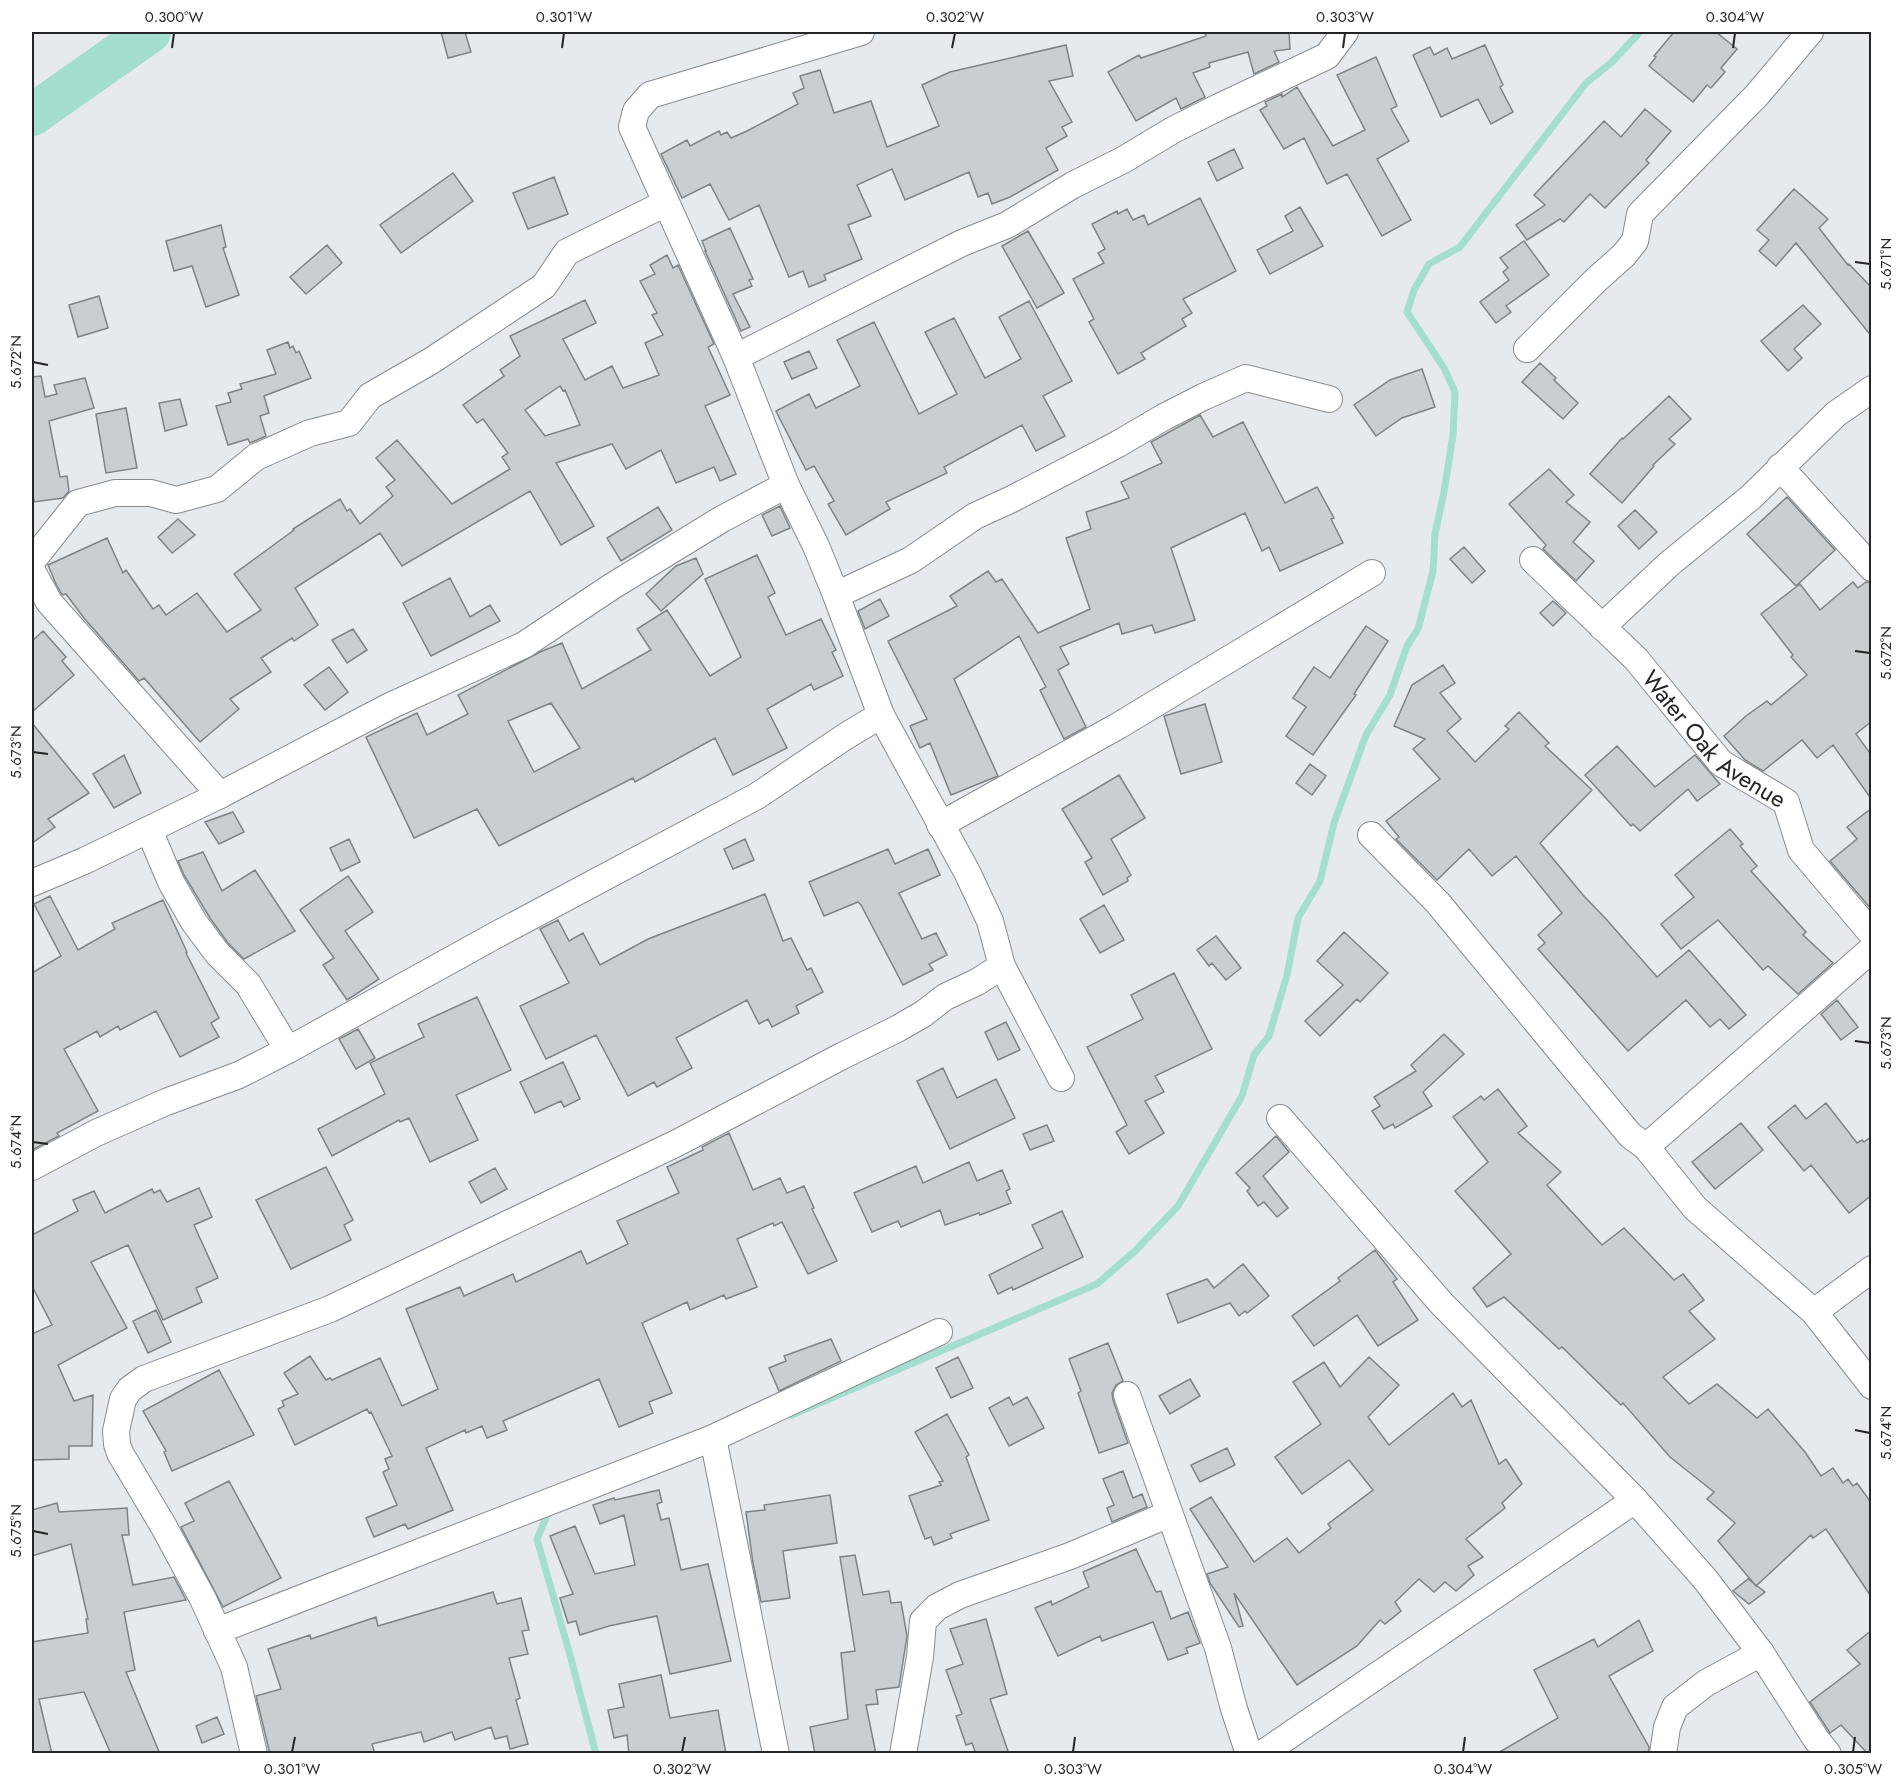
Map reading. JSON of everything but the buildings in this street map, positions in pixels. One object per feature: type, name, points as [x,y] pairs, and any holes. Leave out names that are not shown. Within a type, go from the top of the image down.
[{"type":"street","points":[[861,32],[828,36],[650,95],[636,111],[632,128],[736,357],[786,485],[816,546],[836,595],[881,715],[967,872],[990,921],[1002,966],[1061,1078]]},
{"type":"street","points":[[736,357],[962,243],[1007,225],[1073,185],[1123,160],[1185,124],[1327,56],[1345,32]]},
{"type":"street","points":[[1527,349],[1624,255],[1635,241],[1641,214],[1757,94],[1810,32]]},
{"type":"street","points":[[32,561],[78,503],[116,493],[151,493],[176,501],[207,492],[217,489],[256,457],[310,433],[349,423],[370,396],[431,361],[544,286],[567,252],[666,203]]},
{"type":"street","points":[[836,595],[911,560],[975,516],[1118,444],[1183,406],[1246,378],[1329,399]]},
{"type":"street","points":[[1602,627],[1669,564],[1751,497],[1836,414],[1872,389]]},
{"type":"street","points":[[1780,467],[1872,568]]},
{"type":"street","points":[[32,883],[150,830],[390,706],[524,645],[692,537],[786,485]]},
{"type":"street","name":"Water Oak Avenue","points":[[1533,560],[1636,659],[1721,763],[1786,802],[1801,850],[1872,934]]},
{"type":"street","points":[[32,571],[49,602],[220,795]]},
{"type":"street","points":[[940,825],[1118,726],[1372,573]]},
{"type":"street","points":[[32,1167],[96,1133],[166,1102],[239,1075],[288,1050],[496,935],[757,796],[881,715]]},
{"type":"street","points":[[150,830],[171,882],[194,922],[217,952],[248,984],[288,1050]]},
{"type":"street","points":[[1371,836],[1438,903],[1630,1135],[1646,1147],[1695,1208],[1814,1312],[1872,1386]]},
{"type":"street","points":[[1646,1147],[1872,949]]},
{"type":"street","points":[[254,1754],[234,1667],[164,1527],[120,1453],[116,1431],[123,1399],[130,1389],[144,1378],[330,1309],[667,1148],[897,1029],[923,1014],[945,997],[977,982],[1002,966]]},
{"type":"street","points":[[1280,1118],[1442,1304],[1635,1500],[1705,1579],[1761,1653],[1828,1754]]},
{"type":"street","points":[[1814,1312],[1872,1269]]},
{"type":"street","points":[[217,1631],[713,1438],[939,1332]]},
{"type":"street","points":[[1127,1395],[1218,1648],[1249,1754]]},
{"type":"street","points":[[713,1438],[776,1754]]},
{"type":"street","points":[[1262,1754],[1635,1500]]},
{"type":"street","points":[[903,1754],[920,1657],[923,1622],[937,1607],[960,1595],[1070,1556],[1169,1514]]},
{"type":"street","points":[[1663,1754],[1667,1727],[1675,1707],[1706,1683],[1761,1653]]},
{"type":"waterway","points":[[32,115],[150,32]]},
{"type":"waterway","points":[[792,1415],[1097,1284],[1135,1251],[1178,1206],[1242,1096],[1254,1055],[1269,1036],[1287,975],[1298,918],[1320,881],[1334,823],[1366,735],[1390,695],[1407,646],[1418,629],[1433,571],[1435,534],[1453,435],[1455,392],[1444,368],[1407,312],[1414,290],[1429,264],[1460,247],[1586,83],[1612,62],[1640,32]]},
{"type":"waterway","points":[[552,1511],[548,1513],[537,1539],[596,1754]]}]
